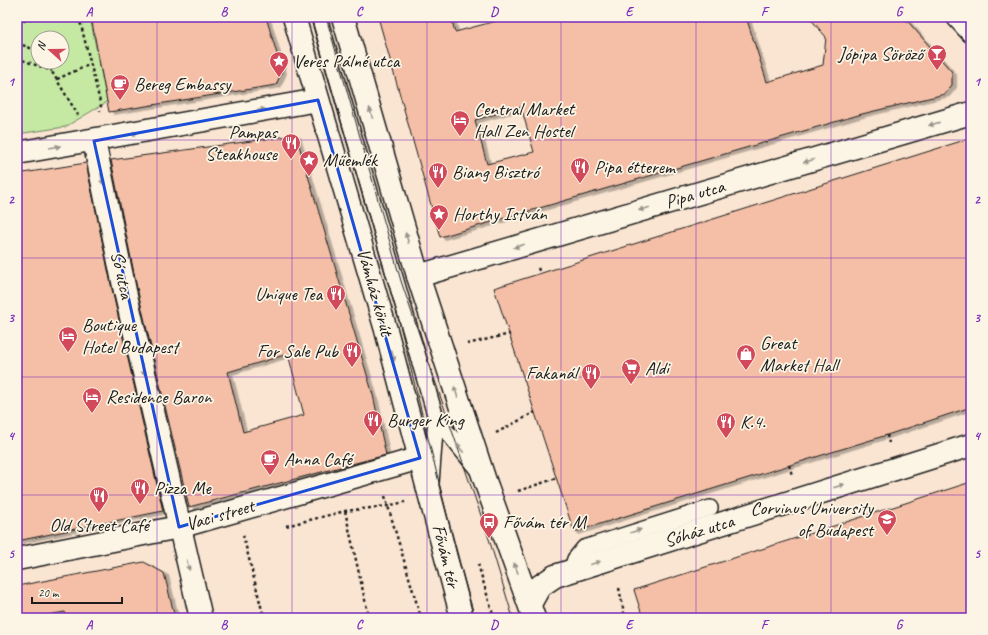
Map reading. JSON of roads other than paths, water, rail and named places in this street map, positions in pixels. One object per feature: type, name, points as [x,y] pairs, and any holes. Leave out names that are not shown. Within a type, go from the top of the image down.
[{"type":"street","name":"Vámház körút","points":[[294,17],[386,330],[431,494]]},
{"type":"street","name":"Vámház körút","points":[[343,17],[418,276],[484,478],[532,611]]},
{"type":"street","points":[[958,17],[971,31]]},
{"type":"street","points":[[17,154],[318,100]]},
{"type":"street","name":"Pipa utca","points":[[418,276],[971,113]]},
{"type":"street","name":"Só utca","points":[[94,141],[125,291],[179,527]]},
{"type":"street","name":"Sóház utca","points":[[532,611],[540,586],[555,576],[971,445]]},
{"type":"street","name":"Vaci street","points":[[17,559],[179,527],[420,458]]},
{"type":"street","name":"Fővám tér","points":[[431,494],[462,618]]},
{"type":"street","points":[[179,527],[201,618]]},
{"type":"lane","name":"Vámház körút","points":[[319,17],[436,418],[431,494]]},
{"type":"lane","name":"Vámház körút","points":[[396,282],[418,276]]},
{"type":"lane","name":"Vámház körút","points":[[436,418],[484,478]]},
{"type":"lane","points":[[571,571],[575,559],[584,548],[710,508]]},
{"type":"tram line","points":[[311,17],[397,313],[457,555],[475,618]]},
{"type":"tram line","points":[[326,17],[401,281],[489,539],[513,618]]},
{"type":"place","name":"Jópipa Söröző","points":[[937,71]]},
{"type":"place","name":"Veres Pálné utca","points":[[279,78]]},
{"type":"place","name":"Bereg Embassy","points":[[120,101]]},
{"type":"place","name":"Central Market Hall Zen Hostel","points":[[460,137]]},
{"type":"place","name":"Pampas Steakhouse","points":[[291,160]]},
{"type":"place","name":"Műemlék","points":[[309,177]]},
{"type":"place","name":"Pipa étterem","points":[[580,184]]},
{"type":"place","name":"Biang Bisztró","points":[[438,189]]},
{"type":"place","name":"Horthy István","points":[[439,231]]},
{"type":"place","name":"Unique Tea","points":[[336,311]]},
{"type":"place","name":"Boutique Hotel Budapest","points":[[68,353]]},
{"type":"place","name":"For Sale Pub","points":[[352,368]]},
{"type":"place","name":"Great Market Hall","points":[[746,371]]},
{"type":"place","name":"Aldi","points":[[631,385]]},
{"type":"place","name":"Fakanál","points":[[591,390]]},
{"type":"place","name":"Residence Baron","points":[[92,414]]},
{"type":"place","name":"Burger King","points":[[373,437]]},
{"type":"place","name":"K.4.","points":[[726,439]]},
{"type":"place","name":"Anna Café","points":[[270,476]]},
{"type":"place","name":"Pizza Me","points":[[140,505]]},
{"type":"place","name":"Old Street Café","points":[[99,513]]},
{"type":"place","name":"Corvinus University of Budapest","points":[[887,536]]},
{"type":"place","name":"Fővám tér M","points":[[489,539]]}]
